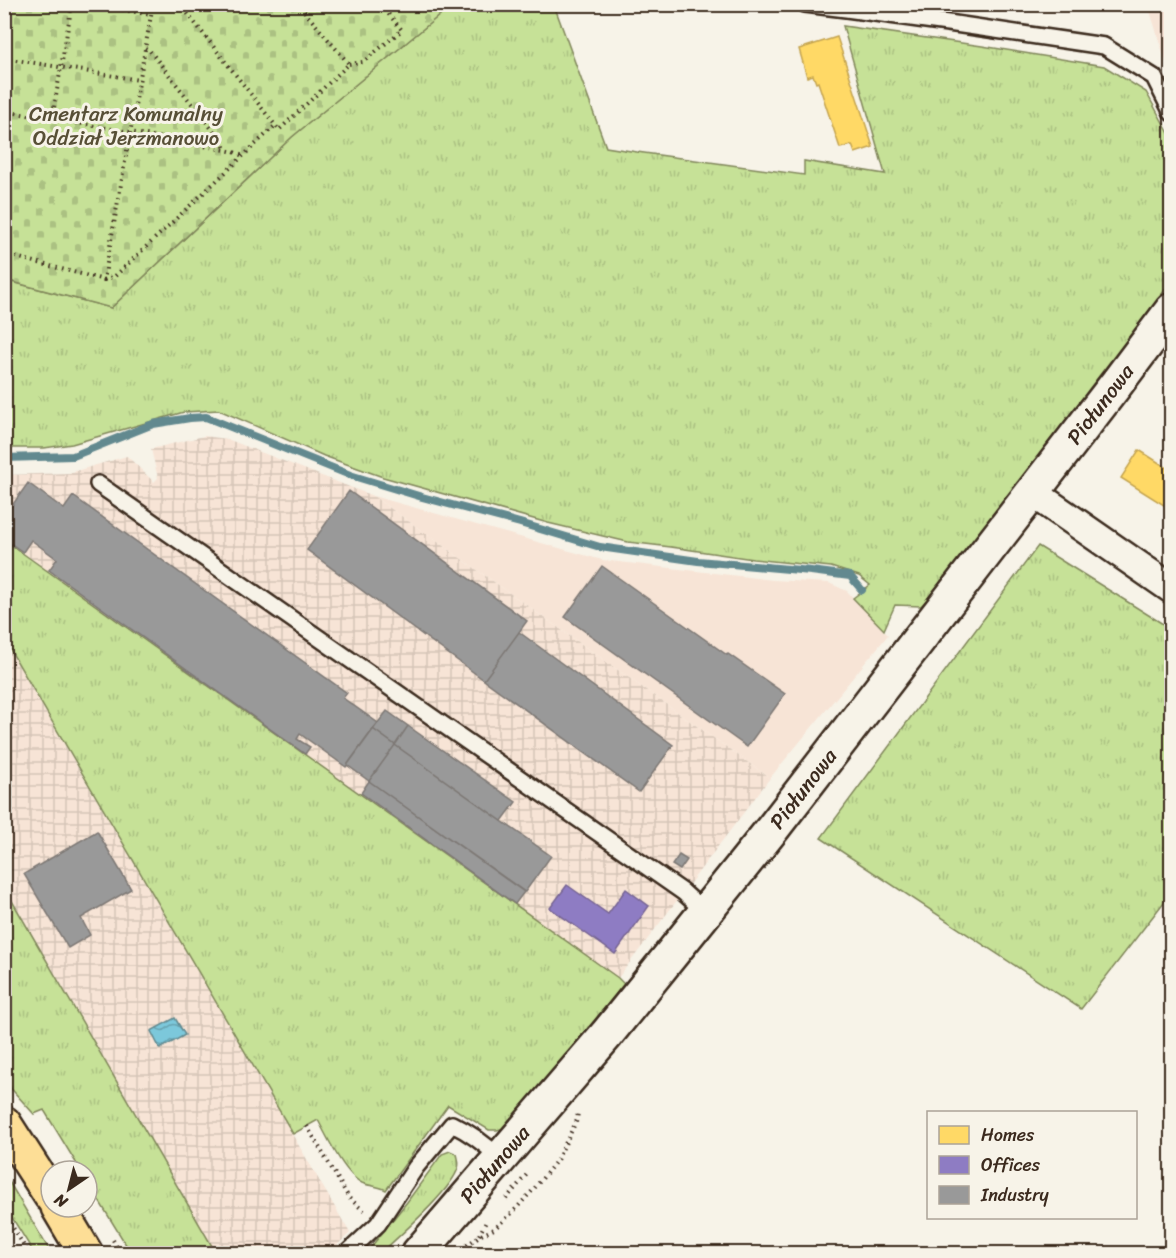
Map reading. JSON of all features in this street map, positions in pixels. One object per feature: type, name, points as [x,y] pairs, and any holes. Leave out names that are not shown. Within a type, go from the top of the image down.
[{"type":"main road","points":[[4,1123],[39,1177]]},
{"type":"main road","points":[[65,1219],[86,1254]]},
{"type":"street","name":"Piołunowa","points":[[418,1254],[607,1034],[801,792],[1172,310]]},
{"type":"street","points":[[1032,492],[1172,589]]},
{"type":"lane","points":[[805,4],[1104,46],[1154,77],[1172,113]]},
{"type":"lane","points":[[98,484],[683,892],[705,912]]},
{"type":"lane","points":[[346,1254],[378,1224],[416,1167],[452,1124],[479,1139],[500,1158]]},
{"type":"path","points":[[52,118],[72,4]]},
{"type":"path","points":[[93,4],[151,15]]},
{"type":"path","points":[[104,280],[153,4]]},
{"type":"path","points":[[180,4],[279,130],[349,64],[363,62],[402,30],[380,4]]},
{"type":"path","points":[[298,4],[349,64]]},
{"type":"path","points":[[145,48],[150,51],[223,143],[225,150]]},
{"type":"path","points":[[4,58],[139,80]]},
{"type":"path","points":[[4,111],[130,132],[225,150],[243,156]]},
{"type":"path","points":[[4,254],[104,280],[115,276],[276,125]]},
{"type":"path","points":[[457,1254],[512,1214],[533,1190],[557,1160],[577,1119],[578,1108]]},
{"type":"path","points":[[307,1126],[349,1198],[378,1224]]},
{"type":"path","points":[[4,1213],[29,1254]]},
{"type":"shaded area","points":[[1148,5],[1171,5],[1171,78]]},
{"type":"shaded area","points":[[204,436],[227,439],[373,496],[770,778],[618,978],[5,540],[4,475],[69,473],[127,456],[154,482],[158,478],[151,449]]},
{"type":"shaded area","points":[[373,496],[602,560],[773,580],[829,583],[847,591],[888,635],[770,778]]},
{"type":"shaded area","points":[[4,641],[350,1233],[329,1253],[216,1253],[5,887]]},
{"type":"green space","name":"Cmentarz Komunalny Oddział Jerzmanowo","points":[[4,5],[452,5],[292,137],[111,308],[5,280]]},
{"type":"green space","points":[[452,5],[554,5],[606,147],[804,175],[804,161],[885,174],[843,26],[1104,66],[1146,92],[1171,137],[1171,282],[934,592],[921,606],[895,605],[884,630],[853,598],[870,585],[859,576],[831,567],[628,542],[548,523],[383,477],[324,456],[219,410],[184,412],[72,444],[44,448],[5,448],[4,280],[111,308],[292,137]]},
{"type":"green space","points":[[4,540],[624,984],[508,1127],[489,1130],[448,1105],[386,1190],[362,1183],[349,1172],[318,1120],[293,1134],[5,641]]},
{"type":"green space","points":[[1038,546],[1171,629],[1171,893],[1081,1009],[821,838]]},
{"type":"green space","points":[[4,887],[216,1253],[131,1253],[99,1201],[99,1159],[74,1159],[44,1110],[34,1114],[5,1082]]},
{"type":"green space","points":[[450,1151],[457,1154],[459,1164],[446,1188],[381,1253],[364,1253],[407,1202],[442,1154]]},
{"type":"green space","points":[[5,1175],[51,1253],[34,1253],[6,1208]]},
{"type":"water","points":[[175,1018],[185,1035],[160,1049],[151,1031]]},
{"type":"building: Homes","points":[[837,37],[873,147],[855,153],[852,145],[840,148],[818,82],[816,83],[813,75],[807,77],[799,49]]},
{"type":"building: Homes","points":[[1139,450],[1172,471],[1172,500],[1167,507],[1121,478]]},
{"type":"building: Offices","points":[[567,885],[608,914],[626,889],[649,906],[615,954],[550,908]]},
{"type":"building: Industry","points":[[28,483],[64,509],[73,496],[347,693],[343,698],[378,723],[346,767],[300,734],[297,739],[310,747],[305,754],[49,570],[57,559],[31,540],[23,552],[4,539],[4,503],[11,507]]},
{"type":"building: Industry","points":[[349,491],[527,621],[484,680],[307,550]]},
{"type":"building: Industry","points":[[602,566],[785,694],[747,747],[565,617]]},
{"type":"building: Industry","points":[[519,632],[673,745],[639,792],[484,680]]},
{"type":"building: Industry","points":[[387,711],[408,726],[395,745],[373,729]]},
{"type":"building: Industry","points":[[408,726],[516,802],[502,821],[395,745]]},
{"type":"building: Industry","points":[[373,729],[395,745],[369,781],[347,765]]},
{"type":"building: Industry","points":[[395,745],[551,856],[525,892],[369,781]]},
{"type":"building: Industry","points":[[369,781],[524,892],[515,904],[361,793]]},
{"type":"building: Industry","points":[[97,831],[131,889],[81,918],[90,935],[68,948],[24,874]]},
{"type":"building: Industry","points":[[679,855],[687,860],[680,870],[672,865]]},
{"type":"waterway","points":[[4,458],[73,456],[153,424],[206,417],[350,475],[600,547],[698,561],[850,576],[862,590]]}]
